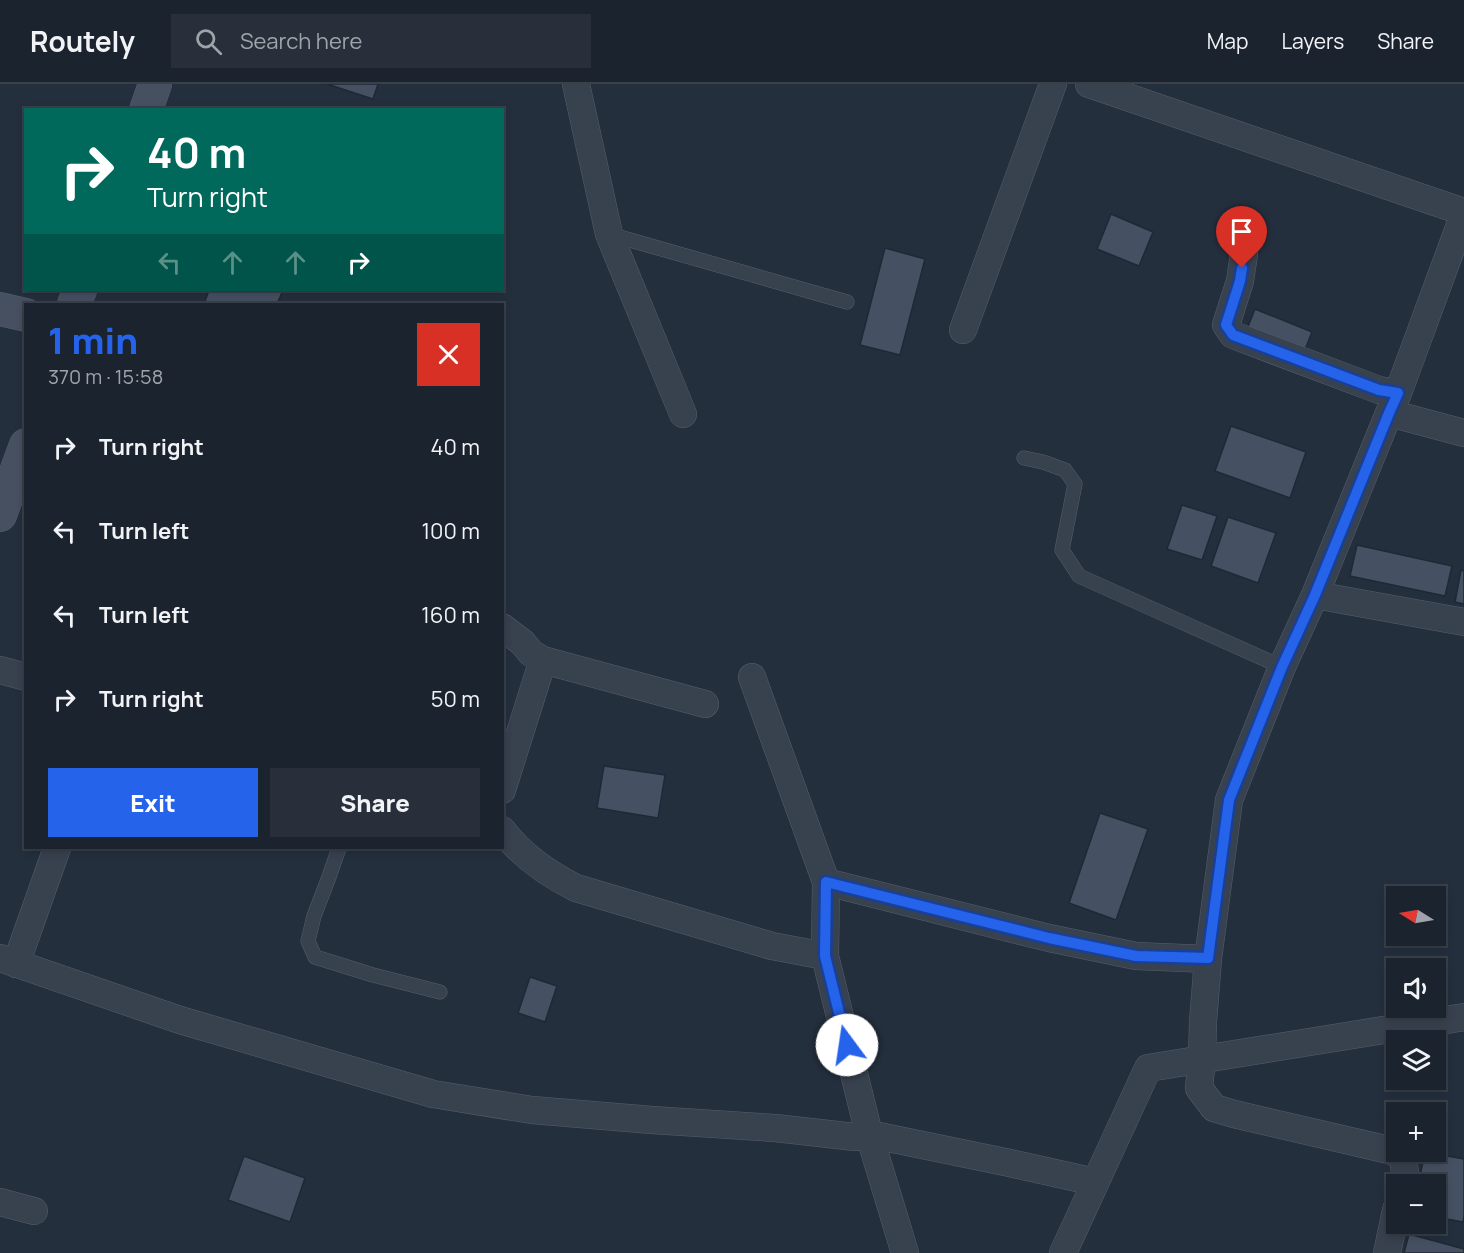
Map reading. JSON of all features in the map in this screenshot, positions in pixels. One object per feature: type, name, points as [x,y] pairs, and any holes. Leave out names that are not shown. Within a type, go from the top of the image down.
[{"type":"street","points":[[147,108],[155,84]]},
{"type":"street","points":[[576,84],[609,234],[683,414]]},
{"type":"street","points":[[963,330],[1053,84]]},
{"type":"street","points":[[1089,84],[1464,213],[1394,403],[1315,595],[1282,667],[1229,800],[1208,958],[1198,1088],[1214,1108],[1389,1150],[1403,1158],[1404,1174]]},
{"type":"street","points":[[1244,254],[1240,281],[1226,325],[1233,335],[1379,390],[1394,403],[1464,433]]},
{"type":"street","points":[[0,309],[24,315]]},
{"type":"street","points":[[0,515],[24,450]]},
{"type":"street","points":[[1315,595],[1464,622]]},
{"type":"street","points":[[504,629],[523,643],[531,653],[543,660],[705,704]]},
{"type":"street","points":[[504,784],[543,660]]},
{"type":"street","points":[[0,670],[24,676]]},
{"type":"street","points":[[752,677],[826,882],[825,956],[869,1134],[905,1253]]},
{"type":"street","points":[[504,832],[529,858],[576,888],[772,946],[825,956]]},
{"type":"street","points":[[57,849],[8,961],[180,1020],[433,1094],[532,1110],[775,1128],[855,1137],[869,1134],[1095,1182]]},
{"type":"street","points":[[826,882],[1049,938],[1136,956],[1208,958]]},
{"type":"street","points":[[1063,1253],[1148,1068],[1464,1017]]},
{"type":"street","points":[[0,1202],[34,1211]]},
{"type":"street","points":[[1387,1253],[1391,1234]]},
{"type":"lane","points":[[609,234],[847,302]]},
{"type":"lane","points":[[1024,458],[1065,470],[1075,484],[1062,550],[1079,576],[1282,667]]},
{"type":"lane","points":[[339,849],[314,916],[308,941],[315,957],[440,992]]},
{"type":"building","points":[[327,84],[378,84],[373,99]]},
{"type":"building","points":[[1111,214],[1153,232],[1139,266],[1097,249]]},
{"type":"building","points":[[885,248],[925,259],[900,355],[860,345]]},
{"type":"building","points":[[209,291],[283,291],[277,303],[204,303]]},
{"type":"building","points":[[1255,309],[1312,332],[1302,357],[1245,334]]},
{"type":"building","points":[[1231,426],[1306,452],[1290,498],[1215,471]]},
{"type":"building","points":[[1182,505],[1217,516],[1202,560],[1167,549]]},
{"type":"building","points":[[1228,517],[1276,533],[1258,583],[1211,566]]},
{"type":"building","points":[[1357,545],[1452,566],[1445,596],[1350,576]]},
{"type":"building","points":[[1461,570],[1464,571],[1464,604],[1455,602]]},
{"type":"building","points":[[604,766],[665,775],[658,818],[597,808]]},
{"type":"building","points":[[1100,813],[1148,829],[1116,920],[1069,903]]},
{"type":"building","points":[[530,977],[557,986],[545,1022],[518,1013]]},
{"type":"building","points":[[244,1156],[305,1178],[290,1222],[228,1200]]},
{"type":"building","points":[[1446,1156],[1464,1159],[1463,1222],[1446,1219],[1446,1174],[1420,1174],[1423,1162],[1446,1162]]},
{"type":"building","points":[[1409,1234],[1464,1249],[1464,1253],[1404,1253]]},
{"type":"route","points":[[847,1045],[825,956],[826,882],[1049,938],[1136,956],[1208,958],[1229,800],[1282,667],[1315,595],[1398,393],[1379,390],[1233,335],[1226,325],[1242,268]]}]
